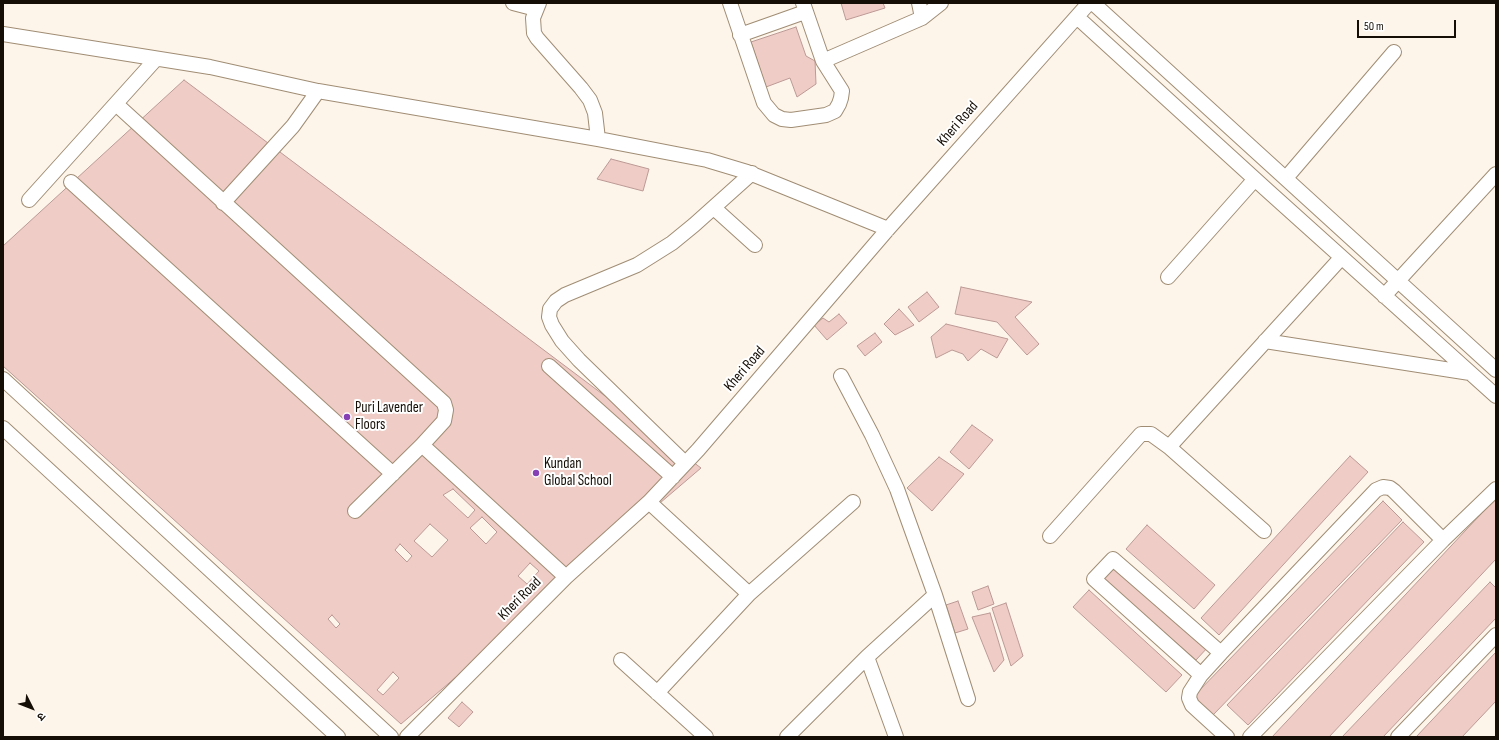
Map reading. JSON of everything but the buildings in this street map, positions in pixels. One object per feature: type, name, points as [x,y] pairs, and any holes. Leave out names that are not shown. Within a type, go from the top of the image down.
[{"type":"street","points":[[513,3],[538,6],[533,25],[534,32],[537,38],[590,100],[595,113],[598,139]]},
{"type":"street","points":[[730,3],[740,35],[764,103],[774,116],[791,120],[826,115],[835,111],[839,104],[842,90],[823,61],[804,7],[740,35]]},
{"type":"street","points":[[919,3],[922,18]]},
{"type":"street","points":[[823,61],[922,18],[941,3]]},
{"type":"street","name":"Kheri Road","points":[[407,737],[566,577],[649,502],[673,477],[888,229],[1089,3]]},
{"type":"street","points":[[1093,3],[1496,370]]},
{"type":"street","points":[[1077,17],[1496,396]]},
{"type":"street","points":[[3,34],[210,67],[318,91],[598,139],[706,160],[752,173],[888,229]]},
{"type":"street","points":[[1286,178],[1394,52]]},
{"type":"street","points":[[29,200],[156,59]]},
{"type":"street","points":[[223,203],[293,126],[318,91]]},
{"type":"street","points":[[116,104],[444,403],[446,410],[444,421],[355,512]]},
{"type":"street","points":[[685,463],[562,341],[549,317],[550,309],[556,301],[565,295],[637,265],[672,243],[714,208],[752,173]]},
{"type":"street","points":[[1384,296],[1496,174]]},
{"type":"street","points":[[1168,277],[1255,179]]},
{"type":"street","points":[[71,182],[393,474]]},
{"type":"street","points":[[714,208],[755,245]]},
{"type":"street","points":[[1169,447],[1342,258]]},
{"type":"street","points":[[1265,341],[1471,373]]},
{"type":"street","points":[[549,366],[673,477]]},
{"type":"street","points":[[841,376],[872,435],[897,489],[935,595],[968,699]]},
{"type":"street","points":[[3,380],[392,737]]},
{"type":"street","points":[[3,428],[336,736]]},
{"type":"street","points":[[1050,536],[1141,434],[1151,434],[1169,447],[1264,531]]},
{"type":"street","points":[[422,445],[566,577]]},
{"type":"street","points":[[1227,737],[1192,705],[1189,698],[1190,692],[1201,675],[1221,653],[1376,490],[1383,487],[1390,488],[1443,540]]},
{"type":"street","points":[[1250,737],[1443,540],[1496,489]]},
{"type":"street","points":[[649,502],[749,594]]},
{"type":"street","points":[[657,693],[749,594],[853,502]]},
{"type":"street","points":[[1201,675],[1094,578],[1114,559],[1221,653]]},
{"type":"street","points":[[787,737],[867,657],[935,595]]},
{"type":"street","points":[[1398,737],[1496,635]]},
{"type":"street","points":[[867,657],[896,737]]},
{"type":"street","points":[[620,660],[706,737]]},
{"type":"place","name":"Puri Lavender Floors","points":[[347,417]]},
{"type":"place","name":"Kundan Global School","points":[[536,473]]}]
